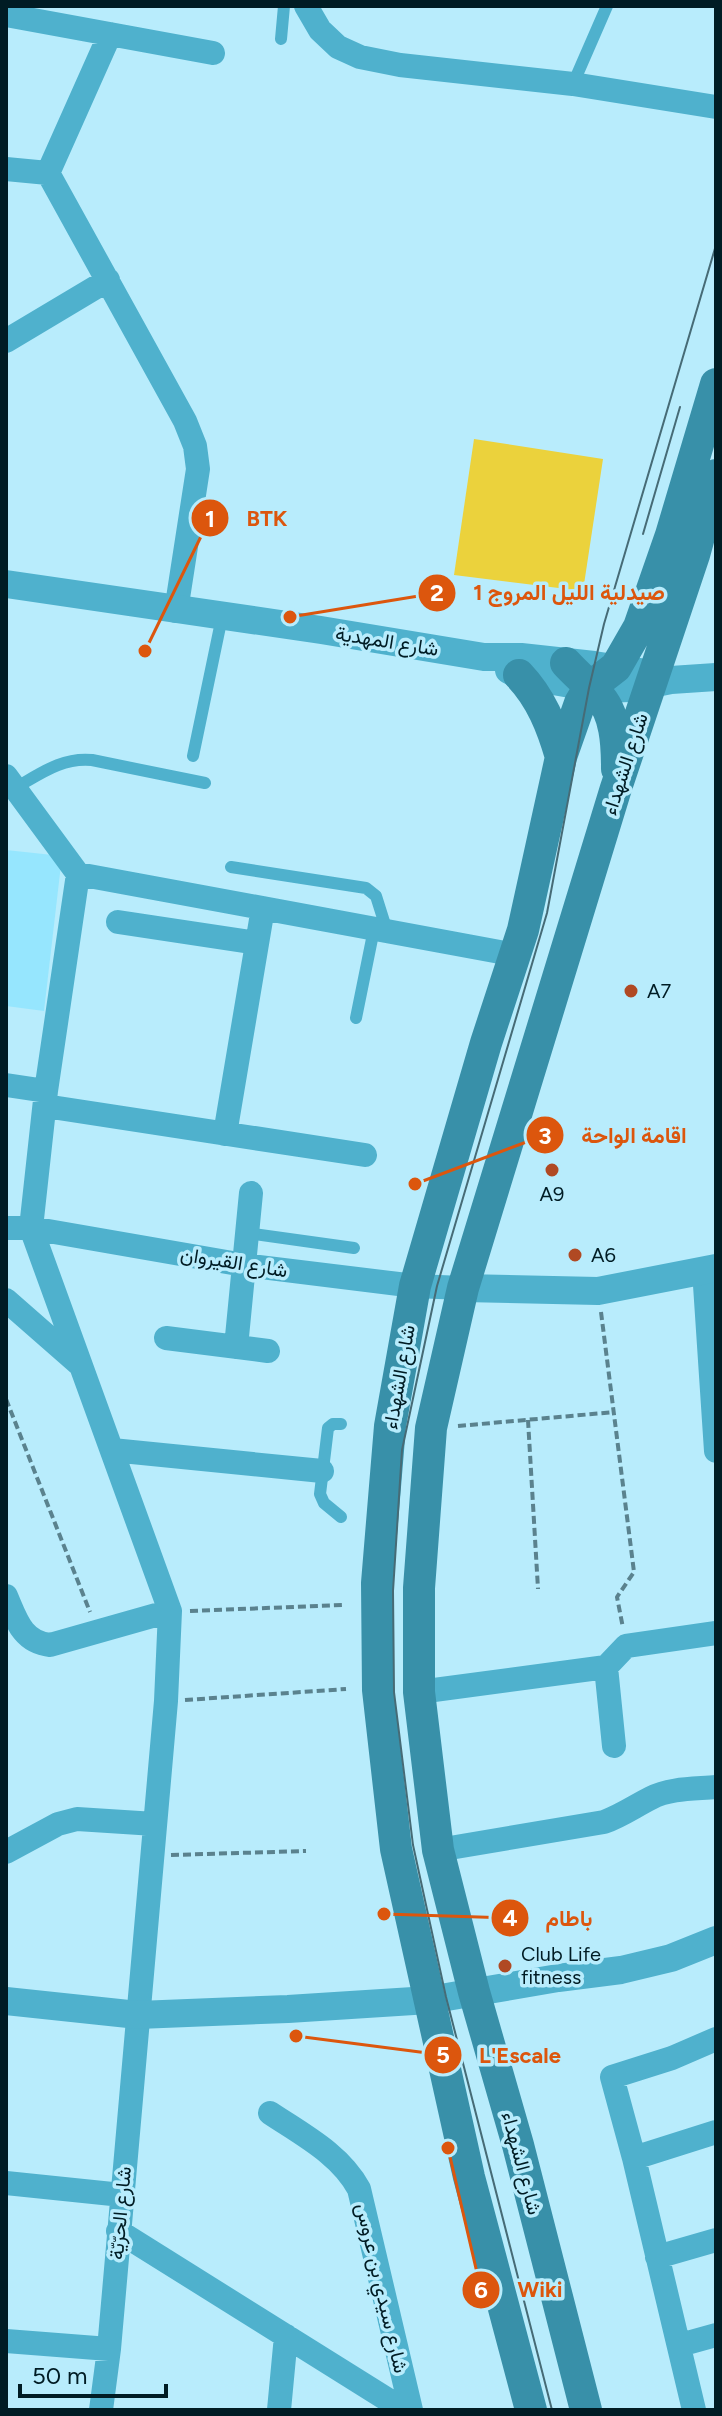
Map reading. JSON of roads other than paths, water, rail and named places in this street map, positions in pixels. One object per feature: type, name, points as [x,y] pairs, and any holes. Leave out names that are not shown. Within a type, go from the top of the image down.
[{"type":"main road","name":"شارع الشهداء","points":[[531,2410],[469,2177],[396,1849],[378,1690],[377,1583],[390,1426],[415,1286],[486,1043],[516,955],[539,869],[561,757],[580,703],[589,688],[616,667],[638,630],[716,384]]},
{"type":"main road","name":"شارع الشهداء","points":[[586,2410],[438,1850],[419,1692],[419,1588],[431,1428],[463,1288],[616,788],[658,679],[716,475]]},
{"type":"main road","points":[[566,663],[606,707],[617,750],[616,788]]},
{"type":"main road","points":[[519,675],[543,708],[561,757]]},
{"type":"street","points":[[306,6],[320,30],[338,47],[360,57],[400,65],[573,84],[716,107]]},
{"type":"street","points":[[6,15],[213,53]]},
{"type":"street","points":[[48,173],[110,34]]},
{"type":"street","points":[[6,169],[48,173]]},
{"type":"street","points":[[48,173],[185,421],[195,446],[198,469],[176,611]]},
{"type":"street","points":[[6,341],[108,280]]},
{"type":"street","name":"شارع المهدية","points":[[6,584],[484,657]]},
{"type":"street","points":[[484,657],[521,657],[616,667],[658,679]]},
{"type":"street","points":[[484,657],[519,675],[589,688],[614,689],[658,679],[716,677]]},
{"type":"street","points":[[10,782],[78,874],[516,955]]},
{"type":"street","points":[[6,1596],[21,1631],[39,1644],[50,1645],[170,1611],[31,1228],[45,1098],[78,874]]},
{"type":"street","points":[[225,1134],[263,908]]},
{"type":"street","points":[[118,922],[257,943]]},
{"type":"street","points":[[6,1085],[45,1098],[225,1134],[365,1155]]},
{"type":"street","points":[[236,1347],[251,1193]]},
{"type":"street","name":"شارع القيروان","points":[[6,1228],[31,1228],[244,1265],[415,1286],[463,1288]]},
{"type":"street","points":[[463,1288],[598,1291],[710,1269],[716,1451]]},
{"type":"street","points":[[6,1300],[80,1365]]},
{"type":"street","points":[[166,1338],[268,1351]]},
{"type":"street","points":[[112,1450],[322,1471]]},
{"type":"street","name":"شارع الحرّيّة","points":[[101,2410],[166,1701],[170,1611]]},
{"type":"street","points":[[419,1692],[606,1667],[626,1646],[716,1633]]},
{"type":"street","points":[[606,1667],[614,1746]]},
{"type":"street","points":[[438,1850],[604,1822],[621,1816],[652,1797],[716,1787]]},
{"type":"street","points":[[6,1852],[58,1824],[77,1819],[155,1824]]},
{"type":"street","points":[[6,2001],[138,2015],[429,2000],[621,1970],[671,1958],[716,1940]]},
{"type":"street","points":[[694,2410],[612,2077],[672,2058],[716,2039]]},
{"type":"street","name":"شارع سيدي بن عروس","points":[[270,2113],[336,2158],[349,2171],[359,2189],[411,2410]]},
{"type":"street","points":[[634,2158],[716,2132]]},
{"type":"street","points":[[6,2183],[122,2195]]},
{"type":"street","points":[[118,2231],[404,2410]]},
{"type":"street","points":[[657,2257],[716,2240]]},
{"type":"street","points":[[680,2345],[716,2335]]},
{"type":"street","points":[[279,2410],[286,2336]]},
{"type":"street","points":[[6,2341],[109,2349]]},
{"type":"lane","points":[[281,39],[284,6]]},
{"type":"lane","points":[[573,84],[607,6]]},
{"type":"lane","points":[[193,756],[222,617]]},
{"type":"lane","points":[[10,782],[57,764],[92,760],[205,783]]},
{"type":"lane","points":[[231,867],[366,888],[376,896],[380,930],[356,1018]]},
{"type":"lane","points":[[247,1233],[354,1248]]},
{"type":"lane","points":[[341,1424],[328,1428],[321,1499],[341,1517]]},
{"type":"tram line","points":[[552,2410],[446,1997],[413,1845],[394,1692],[393,1591],[402,1450],[437,1286],[547,913],[604,624],[716,245]]},
{"type":"tram line","points":[[643,534],[680,407]]},
{"type":"place","name":"صيدلية الليل المروج 1","points":[[290,617]]},
{"type":"place","name":"BTK","points":[[145,651]]},
{"type":"place","name":"A7","points":[[631,991]]},
{"type":"place","name":"A9","points":[[552,1170]]},
{"type":"place","name":"اقامة الواحة","points":[[415,1184]]},
{"type":"place","name":"A6","points":[[575,1255]]},
{"type":"place","name":"باطام","points":[[384,1914]]},
{"type":"place","name":"Club Life fitness","points":[[505,1966]]},
{"type":"place","name":"L'Escale","points":[[296,2036]]},
{"type":"place","name":"Wiki","points":[[448,2148]]}]
